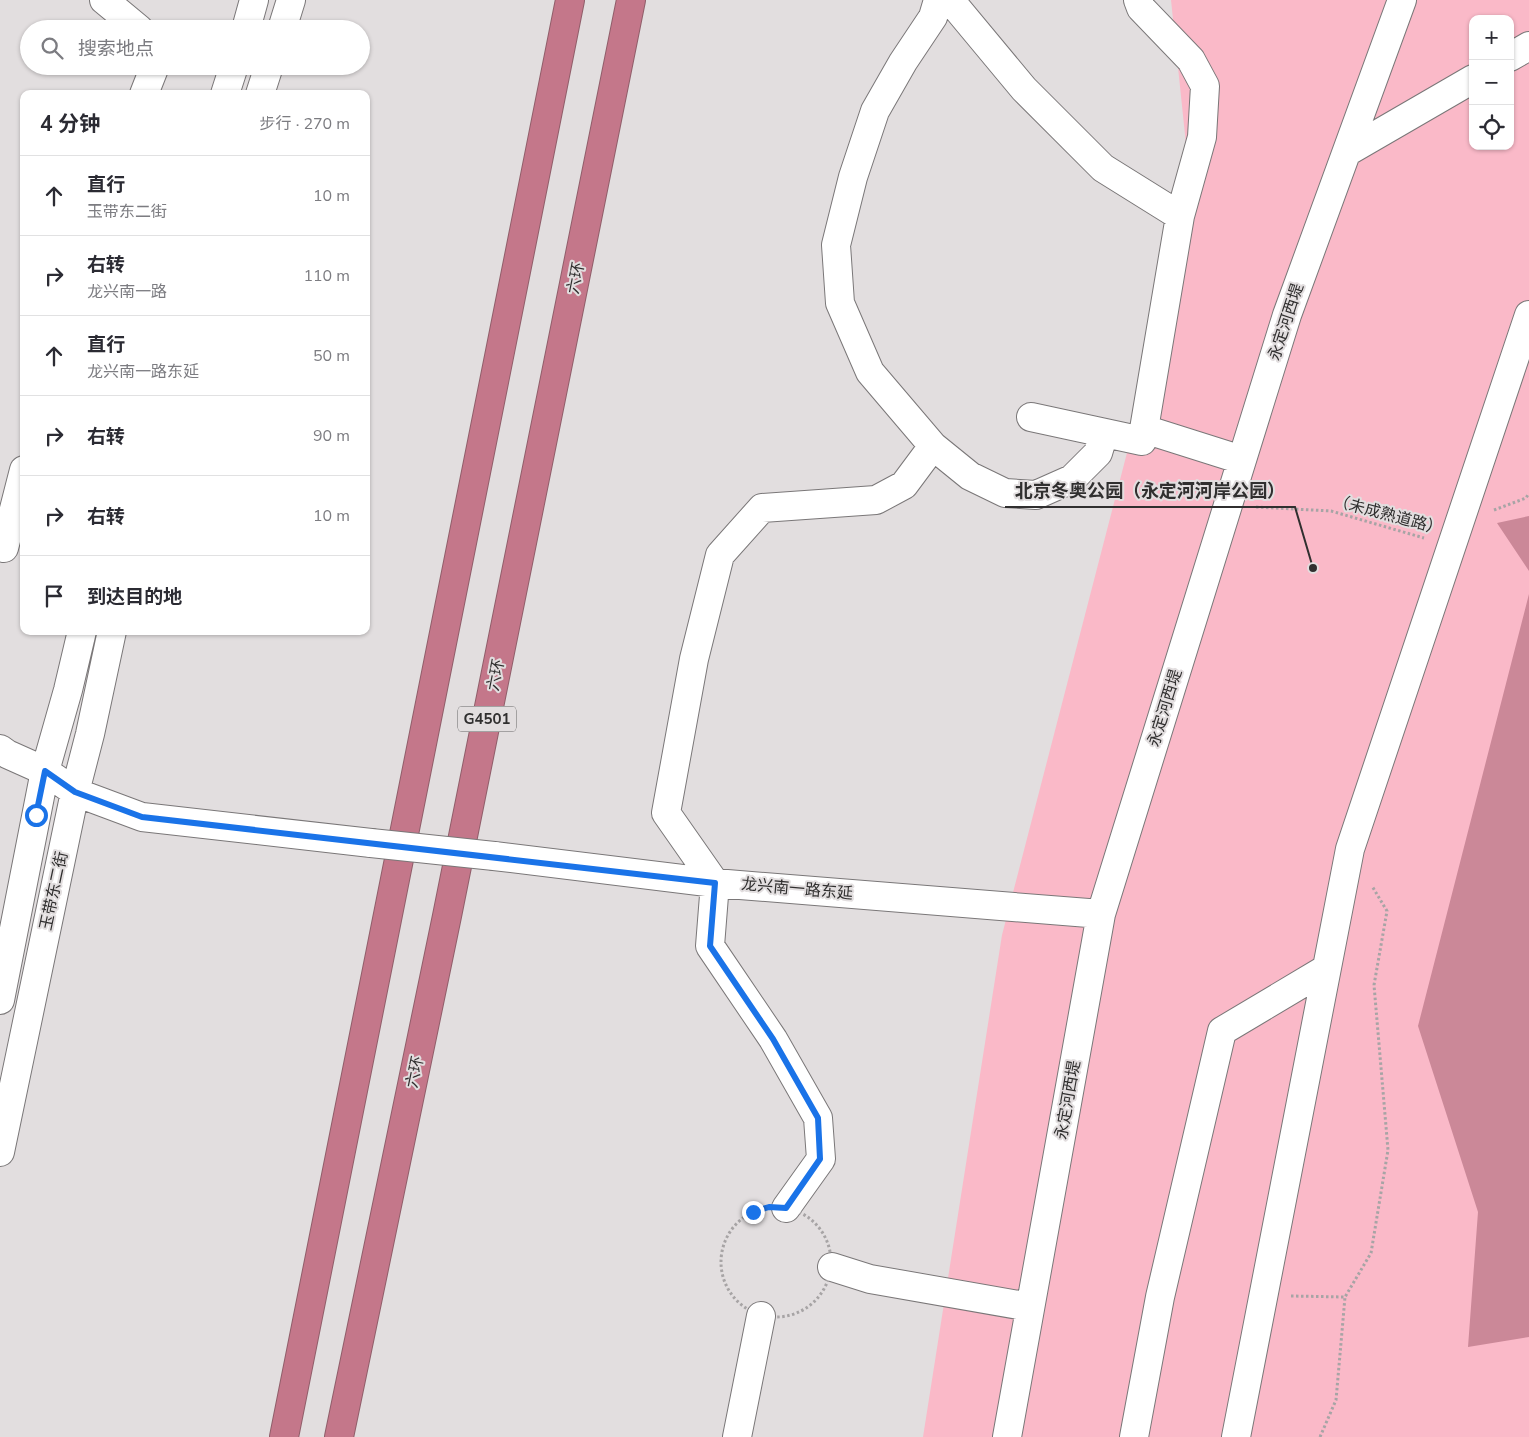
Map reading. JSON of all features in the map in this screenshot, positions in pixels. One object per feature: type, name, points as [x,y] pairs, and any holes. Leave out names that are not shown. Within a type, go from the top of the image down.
[{"type":"highway","points":[[284,1437],[570,0]]},
{"type":"highway","name":"六环","points":[[339,1437],[447,916],[631,0]]},
{"type":"street","points":[[104,0],[128,20]]},
{"type":"street","points":[[248,20],[254,0]]},
{"type":"street","points":[[285,20],[292,0]]},
{"type":"street","points":[[938,0],[933,17],[903,62],[875,111],[853,177],[836,245],[840,303],[870,372],[933,446],[970,476],[1005,493],[1036,495],[1072,480],[1098,453],[1104,433]]},
{"type":"street","points":[[950,0],[1024,89],[1103,168],[1180,216]]},
{"type":"street","points":[[1031,417],[1142,441],[1180,216],[1202,137],[1205,86],[1191,60],[1141,8],[1138,0]]},
{"type":"street","name":"永定河西堤","points":[[1007,1437],[1101,914],[1287,315],[1402,0]]},
{"type":"street","points":[[1514,55],[1529,46]]},
{"type":"street","points":[[146,90],[151,75]]},
{"type":"street","points":[[226,90],[231,75]]},
{"type":"street","points":[[261,90],[266,75]]},
{"type":"street","points":[[1347,152],[1469,81]]},
{"type":"street","points":[[1236,1437],[1350,849],[1529,315]]},
{"type":"street","points":[[1144,429],[1242,460]]},
{"type":"street","points":[[786,1208],[820,1159],[818,1118],[773,1039],[710,946],[715,883],[666,813],[694,659],[720,554],[762,508],[876,500],[904,485],[933,446]]},
{"type":"street","points":[[0,544],[4,548],[20,486]]},
{"type":"street","name":"玉带东二街","points":[[0,1000],[45,771],[81,635]]},
{"type":"street","name":"玉带东二街","points":[[0,1152],[75,792],[90,734],[111,635]]},
{"type":"street","name":"龙兴南一路东延","points":[[0,749],[45,771],[75,792],[142,817],[494,856],[715,883],[1101,914]]},
{"type":"street","points":[[1134,1437],[1160,1297],[1222,1031],[1326,969]]},
{"type":"street","points":[[832,1267],[870,1279],[1030,1307]]},
{"type":"street","points":[[737,1437],[761,1316]]},
{"type":"path","name":"（未成熟道路）","points":[[1228,505],[1331,511],[1452,546]]},
{"type":"path","points":[[1320,1437],[1336,1400],[1345,1297],[1371,1253],[1388,1150],[1374,985],[1387,911],[1350,849]]},
{"type":"path","points":[[769,1207],[786,1208],[802,1214],[815,1223],[825,1236],[830,1251],[832,1267],[828,1283],[820,1297],[808,1308],[793,1315],[777,1318],[761,1316],[746,1309],[733,1297],[724,1283],[721,1266],[722,1249],[728,1234],[739,1221],[753,1212],[769,1207]]},
{"type":"path","points":[[1263,1296],[1345,1297]]},
{"type":"shaded area","points":[[1171,0],[1529,0],[1529,1437],[923,1437],[1002,935],[1192,202]]},
{"type":"shaded area","points":[[1529,516],[1529,571],[1497,523]]},
{"type":"shaded area","points":[[1529,594],[1529,1337],[1468,1347],[1478,1212],[1418,1026]]},
{"type":"place","name":"北京冬奥公园（永定河河岸公园）","points":[[1313,568]]},
{"type":"route","points":[[36,815],[45,771],[75,792],[142,817],[494,856],[715,883],[710,946],[773,1039],[818,1118],[820,1159],[786,1208],[769,1207],[753,1212]]}]
